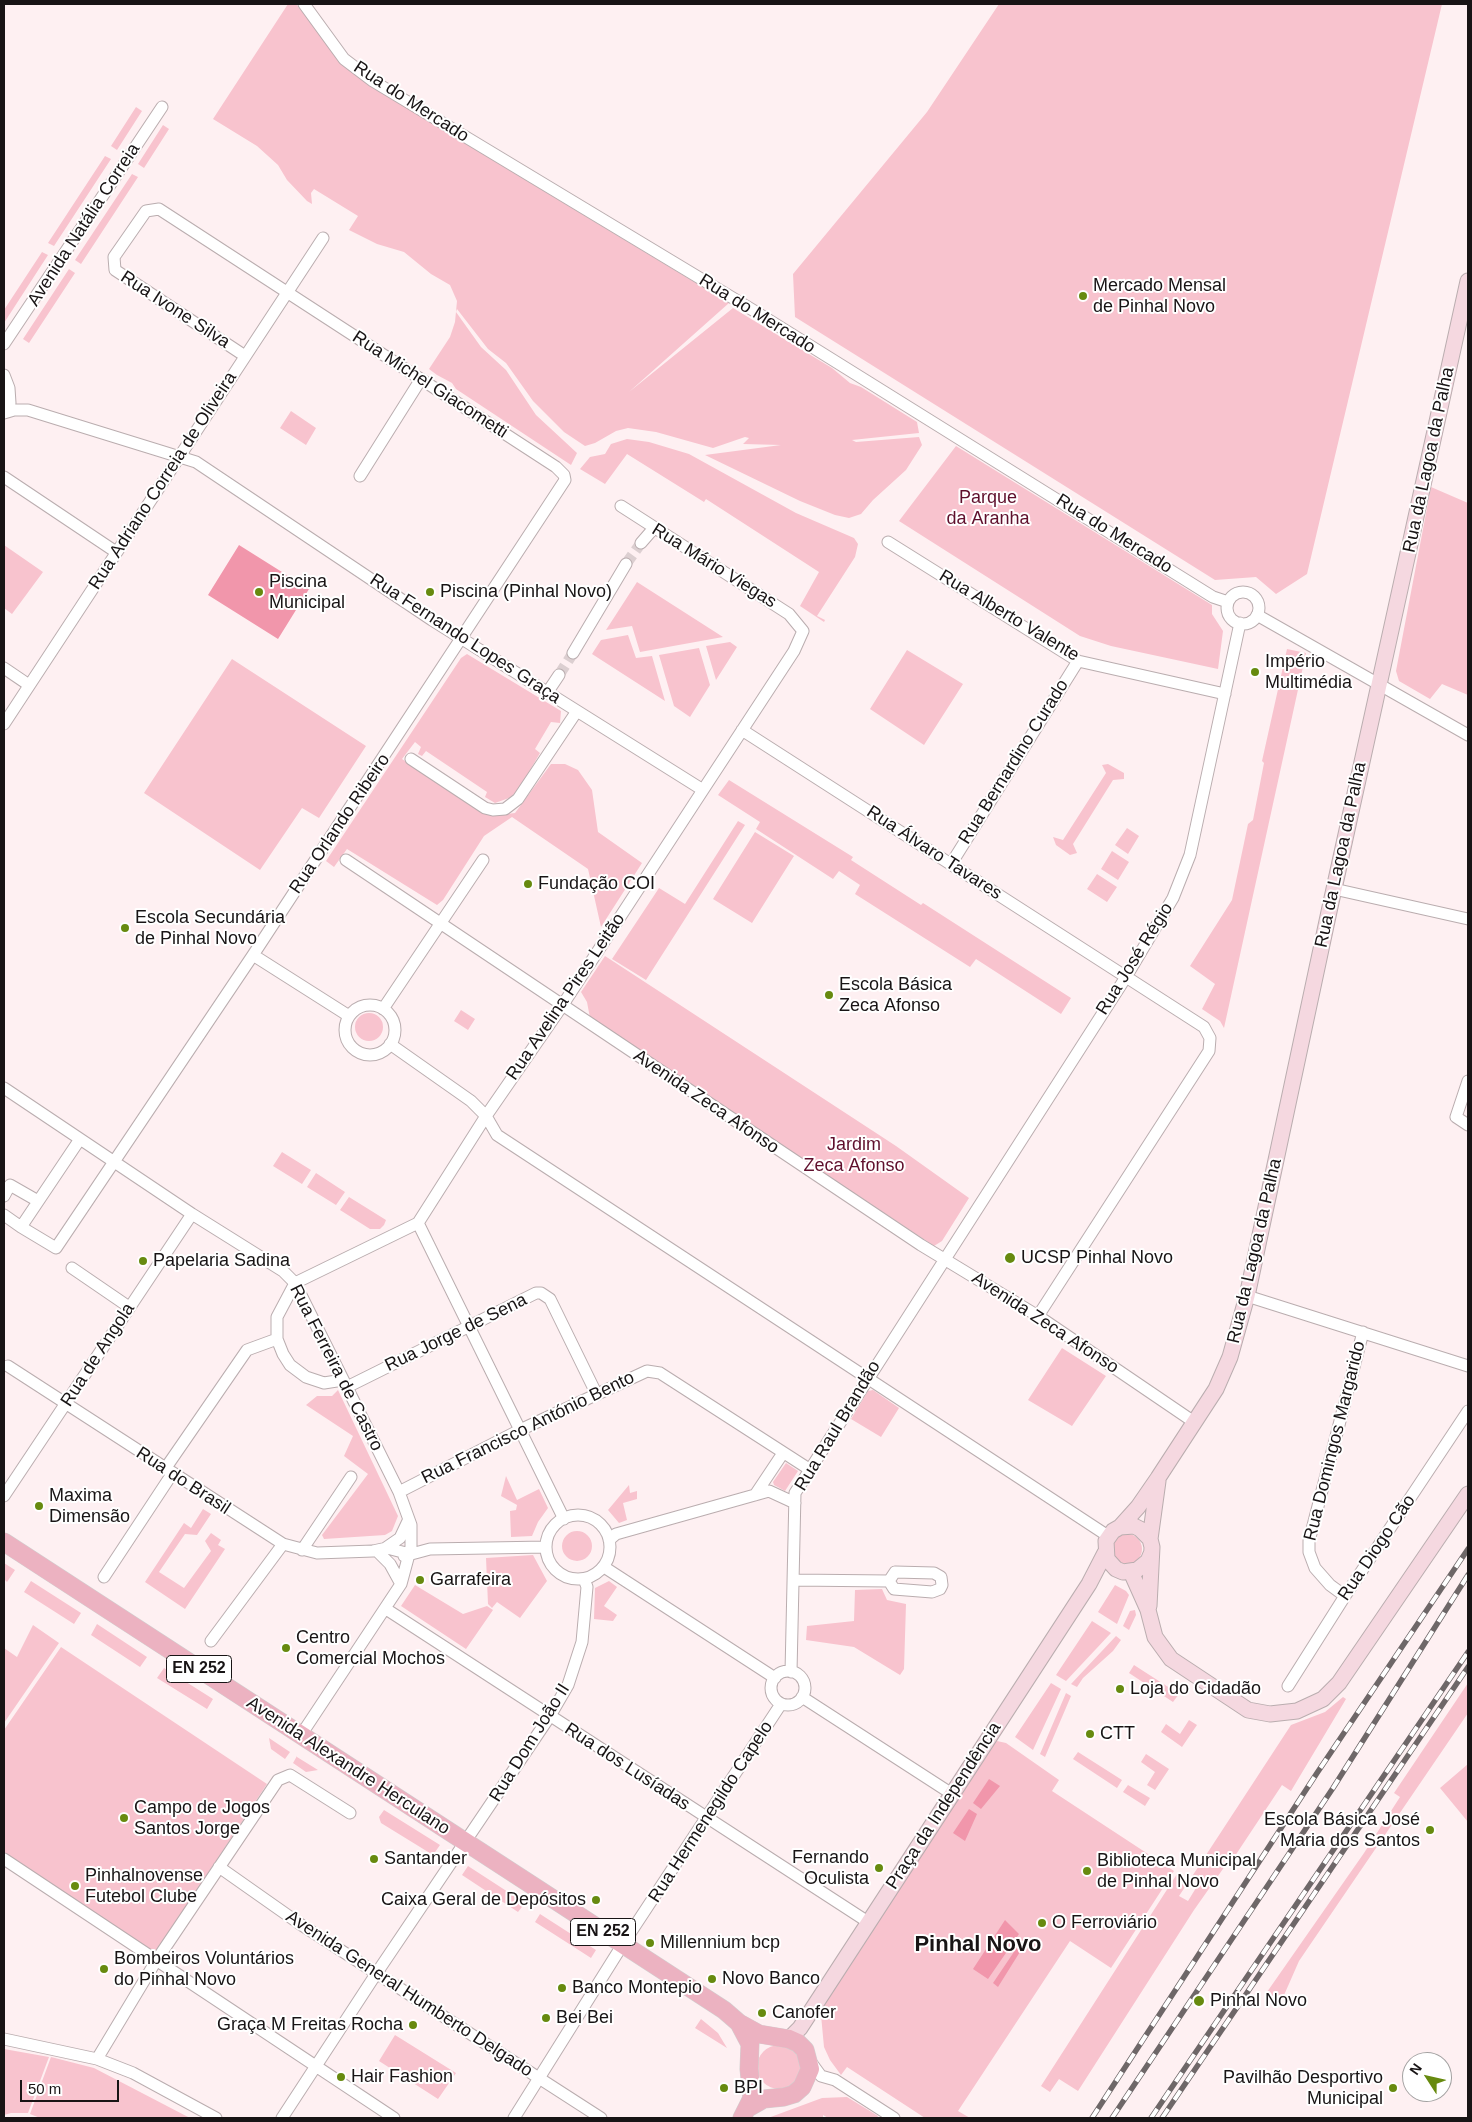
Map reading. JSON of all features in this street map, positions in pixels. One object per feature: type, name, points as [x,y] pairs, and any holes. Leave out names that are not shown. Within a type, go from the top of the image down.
[{"type":"main road","name":"Avenida Alexandre Herculano","points":[[4,1542],[466,1842]]},
{"type":"main road","name":"EN 252","points":[[466,1842],[718,2006],[739,2024],[759,2034],[790,2035],[806,2055]]},
{"type":"main road","name":"EN 252","points":[[739,2024],[750,2044],[752,2098],[745,2113]]},
{"type":"main road","points":[[750,2059],[761,2043],[770,2038],[790,2035]]},
{"type":"main road","points":[[802,2087],[808,2079],[806,2055]]},
{"type":"main road","points":[[751,2079],[756,2088],[774,2098]]},
{"type":"main road","name":"EN 252","points":[[745,2113],[756,2102],[794,2094],[802,2087]]},
{"type":"street","name":"Rua do Mercado","points":[[304,4],[344,59],[373,81],[756,312],[1213,597],[1228,602]]},
{"type":"street","name":"Avenida Natália Correia","points":[[4,356],[5,343],[162,107]]},
{"type":"street","name":"Rua Ivone Silva","points":[[245,356],[118,273],[113,267],[114,257],[143,213],[149,209],[159,209],[287,292]]},
{"type":"street","name":"Rua Adriano Correia de Oliveira","points":[[4,724],[323,238]]},
{"type":"street","name":"Rua da Lagoa da Palha","points":[[1194,1422],[1216,1389],[1230,1357],[1247,1296],[1468,280]]},
{"type":"street","name":"Rua Michel Giacometti","points":[[287,292],[556,467],[564,476],[563,484]]},
{"type":"street","points":[[4,364],[10,403],[4,412]]},
{"type":"street","points":[[360,476],[421,379]]},
{"type":"street","points":[[6,380],[28,410]]},
{"type":"street","name":"Rua Fernando Lopes Graça","points":[[4,412],[28,410],[196,462],[461,638],[703,790]]},
{"type":"street","points":[[4,477],[116,552]]},
{"type":"street","name":"Rua Orlando Ribeiro","points":[[21,1227],[56,1248],[253,955],[563,484]]},
{"type":"street","name":"Rua Mário Viegas","points":[[620,506],[790,614],[803,631]]},
{"type":"street","points":[[641,543],[654,528]]},
{"type":"street","name":"Rua Alberto Valente","points":[[888,542],[1078,661],[1225,694]]},
{"type":"street","points":[[573,653],[626,564]]},
{"type":"street","points":[[1250,593],[1259,605],[1257,615],[1250,622],[1240,623],[1231,618],[1228,613],[1228,602],[1235,594],[1250,593]]},
{"type":"street","points":[[1257,615],[1468,735]]},
{"type":"street","name":"Rua José Régio","points":[[943,1259],[1126,977],[1184,877],[1240,623]]},
{"type":"street","name":"Rua Avelina Pires Leitão","points":[[418,1223],[486,1116],[562,1006],[794,651],[803,631]]},
{"type":"street","name":"Rua Bernardino Curado","points":[[951,864],[1078,661]]},
{"type":"street","points":[[4,668],[29,685]]},
{"type":"street","points":[[547,693],[559,675]]},
{"type":"street","points":[[411,759],[486,808],[493,810],[506,809],[518,799],[577,712]]},
{"type":"street","name":"Rua Álvaro Tavares","points":[[742,730],[1204,1027],[1210,1038],[1209,1051],[1038,1316]]},
{"type":"street","name":"Avenida Zeca Afonso","points":[[346,860],[943,1259],[1038,1316],[1194,1422]]},
{"type":"street","points":[[384,1009],[482,860]]},
{"type":"street","points":[[1334,889],[1468,919]]},
{"type":"street","points":[[253,955],[349,1016]]},
{"type":"street","points":[[367,1005],[384,1009],[392,1019],[394,1027],[390,1044],[381,1052],[373,1054],[356,1051],[347,1041],[345,1033],[349,1016],[359,1008],[367,1005]]},
{"type":"street","points":[[390,1044],[471,1101],[486,1116],[497,1135],[868,1376],[1114,1531]]},
{"type":"street","points":[[1468,1081],[1456,1117],[1468,1125]]},
{"type":"street","name":"Rua Ferreira de Castro","points":[[4,1088],[192,1214],[284,1271],[295,1283],[399,1492],[409,1519],[410,1554],[401,1584],[301,1735]]},
{"type":"street","points":[[4,1216],[21,1227],[80,1139]]},
{"type":"street","points":[[4,1196],[10,1185],[38,1201]]},
{"type":"street","name":"Rua de Angola","points":[[4,1496],[192,1214]]},
{"type":"street","points":[[345,1384],[324,1383],[306,1377],[290,1365],[277,1339],[277,1317],[295,1283],[418,1223],[564,1519]]},
{"type":"street","name":"Rua Raul Brandão","points":[[791,1672],[795,1493],[943,1259]]},
{"type":"street","points":[[72,1268],[129,1307]]},
{"type":"street","name":"Rua Jorge de Sena","points":[[345,1384],[469,1327],[536,1293],[546,1295],[550,1299],[597,1395]]},
{"type":"street","points":[[1247,1296],[1468,1366]]},
{"type":"street","name":"Rua Domingos Margarido","points":[[1345,1596],[1330,1585],[1315,1568],[1309,1552],[1309,1541],[1362,1332]]},
{"type":"street","points":[[104,1577],[247,1350],[277,1339]]},
{"type":"street","name":"Rua do Brasil","points":[[8,1366],[169,1472],[283,1544],[317,1553],[379,1551],[396,1556],[430,1549],[546,1547]]},
{"type":"street","name":"Rua Francisco António Bento","points":[[399,1492],[520,1430],[597,1395],[640,1372],[647,1371],[660,1373],[809,1469]]},
{"type":"street","name":"Rua Diogo Cão","points":[[1288,1686],[1345,1596],[1468,1411]]},
{"type":"street","points":[[1148,1610],[1123,1570],[1111,1565],[1105,1553],[1114,1531],[1138,1507],[1194,1422]]},
{"type":"street","points":[[755,1495],[782,1453]]},
{"type":"street","points":[[302,1550],[352,1477]]},
{"type":"street","points":[[1158,1478],[1150,1547],[1148,1610],[1155,1637],[1170,1659],[1240,1705],[1256,1712],[1281,1714],[1307,1707],[1329,1694],[1468,1494]]},
{"type":"street","points":[[609,1540],[616,1534],[769,1491],[795,1503]]},
{"type":"street","points":[[573,1516],[592,1518],[606,1531],[609,1540],[608,1558],[604,1567],[592,1577],[584,1579],[565,1577],[558,1572],[548,1556],[546,1547],[551,1531],[564,1519],[573,1516]]},
{"type":"street","points":[[401,1584],[390,1564],[379,1551],[400,1538],[409,1519]]},
{"type":"street","points":[[1089,1584],[1123,1570],[1144,1566],[1150,1547],[1140,1529],[1126,1525],[1114,1531]]},
{"type":"street","points":[[211,1641],[283,1544]]},
{"type":"street","name":"Praça da Independência","points":[[790,2035],[868,1922],[952,1794],[1089,1584],[1105,1553]]},
{"type":"street","points":[[604,1567],[775,1678]]},
{"type":"street","name":"Rua Dom João II","points":[[282,2118],[376,1974],[550,1716],[568,1686],[582,1642],[587,1587],[584,1579]]},
{"type":"street","points":[[794,1580],[890,1581]]},
{"type":"street","name":"Rua dos Lusíadas","points":[[386,1609],[868,1922]]},
{"type":"street","points":[[784,1672],[791,1672],[803,1681],[805,1686],[802,1697],[793,1704],[781,1704],[776,1700],[771,1690],[775,1678],[784,1672]]},
{"type":"street","points":[[802,1697],[952,1794]]},
{"type":"street","name":"Rua Hermenegildo Capelo","points":[[514,2118],[623,1944],[781,1704]]},
{"type":"street","points":[[97,2059],[156,1961],[278,1780],[290,1776],[350,1813]]},
{"type":"street","points":[[4,1859],[394,2118]]},
{"type":"street","name":"Avenida General Humberto Delgado","points":[[218,1867],[376,1974],[601,2118]]},
{"type":"street","points":[[4,2039],[97,2059],[133,2073],[216,2118]]},
{"type":"street","points":[[806,2055],[821,2076],[835,2080],[894,2118]]},
{"type":"street","points":[[802,2087],[826,2078]]},
{"type":"green space","points":[[288,4],[296,4],[343,62],[410,110],[729,303],[629,392],[733,308],[832,368],[850,383],[861,387],[917,422],[919,433],[852,440],[856,442],[919,437],[922,445],[906,470],[873,500],[861,514],[849,518],[835,515],[800,501],[705,455],[781,445],[743,444],[749,438],[745,437],[713,448],[656,432],[628,428],[616,431],[595,443],[585,446],[564,432],[533,401],[506,363],[488,349],[457,309],[456,312],[481,347],[506,370],[536,415],[577,453],[571,465],[429,369],[450,337],[455,322],[457,301],[450,285],[431,274],[404,252],[377,244],[349,230],[358,216],[314,189],[311,193],[312,204],[307,201],[287,180],[278,165],[257,146],[213,119]]},
{"type":"green space","name":"Mercado Mensal de Pinhal Novo","points":[[999,4],[1442,4],[1307,574],[1276,594],[1256,577],[1215,580],[795,317],[793,274],[927,112]]},
{"type":"green space","points":[[136,107],[142,111],[117,150],[111,146]]},
{"type":"green space","points":[[163,125],[169,129],[144,168],[138,164]]},
{"type":"green space","points":[[105,156],[111,159],[54,246],[48,243]]},
{"type":"green space","points":[[132,174],[138,177],[81,264],[75,260]]},
{"type":"green space","points":[[42,252],[48,255],[4,323],[4,310]]},
{"type":"green space","points":[[69,269],[75,273],[29,343],[23,339]]},
{"type":"green space","points":[[291,411],[316,428],[306,445],[280,428]]},
{"type":"green space","points":[[627,439],[649,442],[689,454],[796,513],[854,538],[858,544],[855,557],[817,616],[825,620],[824,622],[800,606],[819,572],[706,499],[704,502],[627,454],[605,484],[580,469],[590,457],[605,454],[611,444]]},
{"type":"green space","name":"Parque da Aranha","points":[[956,446],[1212,605],[1212,614],[1223,631],[1218,669],[1111,646],[1080,636],[899,521]]},
{"type":"green space","points":[[1431,487],[1468,503],[1468,695],[1442,684],[1430,699],[1399,681],[1396,671]]},
{"type":"green space","points":[[4,545],[43,572],[12,614],[4,608]]},
{"type":"green space","points":[[637,582],[723,637],[640,652],[632,626],[606,630]]},
{"type":"green space","points":[[628,635],[636,658],[652,656],[665,701],[592,654],[601,640]]},
{"type":"green space","points":[[730,642],[737,647],[716,680],[706,646]]},
{"type":"green space","points":[[699,648],[710,685],[690,717],[674,706],[659,655]]},
{"type":"green space","points":[[1287,649],[1306,653],[1224,1028],[1220,1021],[1202,1009],[1215,984],[1190,966],[1232,900],[1248,824],[1253,820],[1264,763],[1262,761]]},
{"type":"green space","points":[[907,650],[963,684],[924,745],[870,709]]},
{"type":"green space","points":[[467,654],[561,711],[560,723],[551,722],[535,749],[540,753],[518,791],[509,798],[495,803],[485,797],[487,792],[426,751],[422,756],[418,754],[421,747],[415,742],[402,759],[486,813],[499,815],[515,813],[551,764],[565,764],[578,770],[592,790],[598,832],[642,863],[601,927],[588,869],[512,817],[484,836],[443,900],[437,905],[347,849],[334,867],[326,861],[461,658]]},
{"type":"green space","points":[[232,659],[366,746],[319,818],[302,808],[260,870],[144,793]]},
{"type":"green space","points":[[1108,764],[1124,773],[1124,779],[1113,780],[1073,844],[1077,853],[1070,855],[1056,845],[1053,837],[1063,840],[1106,773],[1102,765]]},
{"type":"green space","points":[[729,780],[853,857],[851,860],[921,905],[923,903],[1071,998],[1061,1014],[976,959],[970,967],[855,894],[860,885],[839,871],[833,879],[756,829],[760,822],[718,795]]},
{"type":"green space","points":[[738,821],[745,825],[646,980],[612,959],[659,888],[685,904]]},
{"type":"green space","points":[[1127,828],[1139,836],[1128,854],[1115,845]]},
{"type":"green space","points":[[755,832],[794,856],[752,923],[713,899]]},
{"type":"green space","points":[[1112,851],[1129,862],[1118,880],[1101,869]]},
{"type":"green space","points":[[1097,874],[1117,887],[1107,902],[1087,889]]},
{"type":"green space","name":"Jardim Zeca Afonso","points":[[605,956],[896,1146],[969,1198],[942,1241],[934,1246],[590,1018],[587,1002],[581,992]]},
{"type":"green space","points":[[461,1010],[475,1019],[468,1030],[454,1021]]},
{"type":"green space","points":[[369,1013],[379,1017],[383,1027],[379,1037],[369,1041],[359,1037],[355,1027],[359,1017]]},
{"type":"green space","points":[[282,1152],[311,1170],[302,1184],[273,1166]]},
{"type":"green space","points":[[316,1173],[345,1192],[336,1205],[307,1187]]},
{"type":"green space","points":[[349,1197],[386,1220],[384,1225],[380,1229],[370,1229],[340,1210]]},
{"type":"green space","points":[[1062,1348],[1106,1376],[1072,1426],[1028,1400]]},
{"type":"green space","points":[[338,1390],[398,1516],[392,1531],[385,1535],[324,1539],[322,1535],[368,1474],[344,1456],[353,1436],[306,1405],[317,1396],[332,1396]]},
{"type":"green space","points":[[873,1390],[899,1408],[881,1437],[851,1419],[868,1391]]},
{"type":"green space","points":[[786,1463],[798,1471],[785,1491],[774,1485],[773,1482]]},
{"type":"green space","points":[[506,1476],[517,1500],[539,1489],[548,1508],[538,1522],[532,1536],[511,1537],[510,1511],[516,1510],[517,1505],[501,1496]]},
{"type":"green space","points":[[629,1485],[630,1493],[637,1491],[637,1499],[623,1503],[627,1520],[619,1523],[608,1510]]},
{"type":"green space","points":[[203,1509],[211,1514],[197,1535],[185,1534],[159,1572],[184,1588],[211,1551],[205,1541],[211,1533],[221,1540],[218,1545],[225,1549],[185,1609],[145,1582],[184,1523],[191,1528]]},
{"type":"green space","points":[[577,1531],[583,1532],[591,1540],[591,1552],[583,1560],[577,1561],[571,1560],[563,1552],[562,1546],[563,1540],[571,1532]]},
{"type":"green space","points":[[1127,1534],[1138,1538],[1142,1549],[1138,1560],[1127,1564],[1116,1560],[1112,1549],[1116,1538]]},
{"type":"green space","points":[[533,1555],[547,1581],[520,1618],[497,1602],[492,1608],[488,1604],[486,1558]]},
{"type":"green space","points":[[4,1563],[15,1570],[7,1582],[4,1579]]},
{"type":"green space","points":[[31,1581],[81,1613],[74,1624],[24,1592]]},
{"type":"green space","points":[[609,1581],[617,1587],[604,1606],[617,1615],[613,1621],[594,1619],[595,1588]]},
{"type":"green space","points":[[415,1585],[463,1614],[487,1606],[493,1610],[466,1649],[401,1606]]},
{"type":"green space","points":[[1115,1585],[1126,1591],[1129,1595],[1117,1624],[1098,1612]]},
{"type":"green space","points":[[882,1589],[887,1600],[906,1604],[904,1669],[900,1675],[854,1647],[806,1640],[807,1626],[854,1621],[855,1590]]},
{"type":"green space","points":[[1135,1610],[1136,1615],[1129,1630],[1123,1626],[1130,1611]]},
{"type":"green space","points":[[1092,1621],[1111,1633],[1066,1681],[1056,1675]]},
{"type":"green space","points":[[97,1624],[147,1657],[140,1667],[91,1635]]},
{"type":"green space","points":[[33,1625],[59,1643],[4,1723],[4,1648],[17,1657]]},
{"type":"green space","points":[[1116,1636],[1121,1640],[1113,1651],[1083,1678],[1077,1687],[1071,1684]]},
{"type":"green space","name":"Campo de Jogos Santos Jorge","points":[[61,1647],[267,1784],[155,1953],[4,1852],[4,1730]]},
{"type":"green space","points":[[1134,1665],[1179,1694],[1173,1702],[1129,1673]]},
{"type":"green space","points":[[164,1668],[213,1699],[207,1709],[157,1678]]},
{"type":"green space","points":[[1051,1683],[1061,1689],[1033,1750],[1015,1737]]},
{"type":"green space","points":[[1468,1683],[1468,1713],[1299,1961],[1281,2002],[1267,1992],[1364,1853],[1400,1797],[1394,1793]]},
{"type":"green space","points":[[1066,1693],[1071,1696],[1045,1757],[1040,1754]]},
{"type":"green space","points":[[1343,1697],[1346,1699],[1291,1791],[1282,1785],[1229,1865],[1225,1866],[1194,1910],[1078,2091],[1059,2079],[1050,2092],[1041,2086],[1177,1874],[1189,1881],[1179,1896],[1188,1901],[1199,1883],[1191,1878],[1291,1725],[1325,1712]]},
{"type":"green space","points":[[1189,1720],[1197,1725],[1182,1747],[1161,1732],[1166,1724],[1180,1734]]},
{"type":"green space","points":[[269,1738],[290,1752],[285,1759],[271,1749]]},
{"type":"green space","points":[[997,1741],[1006,1743],[1059,1780],[1052,1791],[1174,1871],[1111,1968],[1070,1941],[958,2111],[970,2118],[925,2118],[847,2067],[841,2075],[830,2060],[824,2047],[821,2015],[826,2002],[992,1743]]},
{"type":"green space","points":[[1078,1752],[1122,1780],[1117,1788],[1073,1759]]},
{"type":"green space","points":[[1146,1754],[1169,1769],[1155,1790],[1147,1785],[1155,1772],[1141,1762]]},
{"type":"green space","points":[[297,1756],[318,1770],[306,1772],[293,1763]]},
{"type":"green space","points":[[1468,1764],[1468,1822],[1440,1788]]},
{"type":"green space","points":[[1128,1785],[1150,1798],[1145,1806],[1123,1792]]},
{"type":"green space","points":[[384,1810],[440,1845],[433,1855],[381,1823],[379,1817]]},
{"type":"green space","points":[[468,1866],[525,1903],[518,1912],[462,1875]]},
{"type":"green space","points":[[540,1914],[596,1950],[591,1958],[535,1922]]},
{"type":"green space","points":[[701,2019],[718,2033],[727,2048],[695,2028]]},
{"type":"green space","points":[[395,2035],[456,2073],[438,2099],[379,2061]]},
{"type":"green space","points":[[775,2045],[783,2045],[795,2051],[801,2067],[795,2083],[783,2089],[775,2089],[763,2083],[757,2071],[757,2063],[763,2051]]},
{"type":"green space","points":[[4,2049],[49,2057],[28,2113],[4,2115]]},
{"type":"green space","points":[[51,2057],[94,2068],[190,2118],[40,2118],[30,2114]]},
{"type":"green space","points":[[847,2097],[878,2116],[877,2118],[828,2118],[823,2115],[823,2118],[768,2118],[822,2098]]},
{"type":"shaded area","name":"Piscina Municipal","points":[[239,545],[309,589],[278,639],[208,595]]},
{"type":"shaded area","points":[[989,1779],[1000,1786],[981,1809],[973,1803]]},
{"type":"shaded area","points":[[969,1809],[977,1814],[965,1841],[953,1833]]},
{"type":"shaded area","points":[[1005,1920],[1019,1934],[988,1979],[973,1969]]},
{"type":"shaded area","points":[[1024,1937],[1028,1939],[998,1987],[993,1983]]},
{"type":"tunnel","points":[[626,564],[641,543]]},
{"type":"tunnel","points":[[559,675],[573,653]]},
{"type":"railway","points":[[1092,2118],[1317,1773],[1468,1549]]},
{"type":"railway","points":[[1112,2118],[1333,1788],[1468,1575]]},
{"type":"railway","points":[[1151,2118],[1468,1652]]},
{"type":"railway","points":[[1162,2118],[1468,1667]]},
{"type":"place","name":"Mercado Mensal de Pinhal Novo","points":[[1083,296]]},
{"type":"place","name":"Piscina Municipal","points":[[259,592]]},
{"type":"place","name":"Piscina (Pinhal Novo)","points":[[430,592]]},
{"type":"place","name":"Império Multimédia","points":[[1255,672]]},
{"type":"place","name":"Fundação COI","points":[[528,884]]},
{"type":"place","name":"Escola Secundária de Pinhal Novo","points":[[125,928]]},
{"type":"place","name":"Escola Básica Zeca Afonso","points":[[829,995]]},
{"type":"place","name":"UCSP Pinhal Novo","points":[[1010,1258]]},
{"type":"place","name":"Papelaria Sadina","points":[[143,1261]]},
{"type":"place","name":"Maxima Dimensão","points":[[39,1506]]},
{"type":"place","name":"Garrafeira","points":[[420,1580]]},
{"type":"place","name":"Centro Comercial Mochos","points":[[286,1648]]},
{"type":"place","name":"Loja do Cidadão","points":[[1120,1689]]},
{"type":"place","name":"CTT","points":[[1090,1734]]},
{"type":"place","name":"Campo de Jogos Santos Jorge","points":[[124,1818]]},
{"type":"place","name":"Escola Básica José Maria dos Santos","points":[[1430,1830]]},
{"type":"place","name":"Santander","points":[[374,1859]]},
{"type":"place","name":"Fernando Oculista","points":[[879,1868]]},
{"type":"place","name":"Biblioteca Municipal de Pinhal Novo","points":[[1087,1871]]},
{"type":"place","name":"Pinhalnovense Futebol Clube","points":[[75,1886]]},
{"type":"place","name":"Caixa Geral de Depósitos","points":[[596,1900]]},
{"type":"place","name":"O Ferroviário","points":[[1042,1923]]},
{"type":"place","name":"Millennium bcp","points":[[650,1943]]},
{"type":"place","name":"Bombeiros Voluntários do Pinhal Novo","points":[[104,1969]]},
{"type":"place","name":"Novo Banco","points":[[712,1979]]},
{"type":"place","name":"Banco Montepio","points":[[562,1988]]},
{"type":"place","name":"Pinhal Novo","points":[[1199,2001]]},
{"type":"place","name":"Canofer","points":[[762,2013]]},
{"type":"place","name":"Bei Bei","points":[[546,2018]]},
{"type":"place","name":"Graça M Freitas Rocha","points":[[413,2025]]},
{"type":"place","name":"Hair Fashion","points":[[341,2077]]},
{"type":"place","name":"BPI","points":[[724,2088]]},
{"type":"place","name":"Pavilhão Desportivo Municipal","points":[[1393,2088]]},
{"type":"district","name":"Pinhal Novo","points":[[978,1945]]}]
